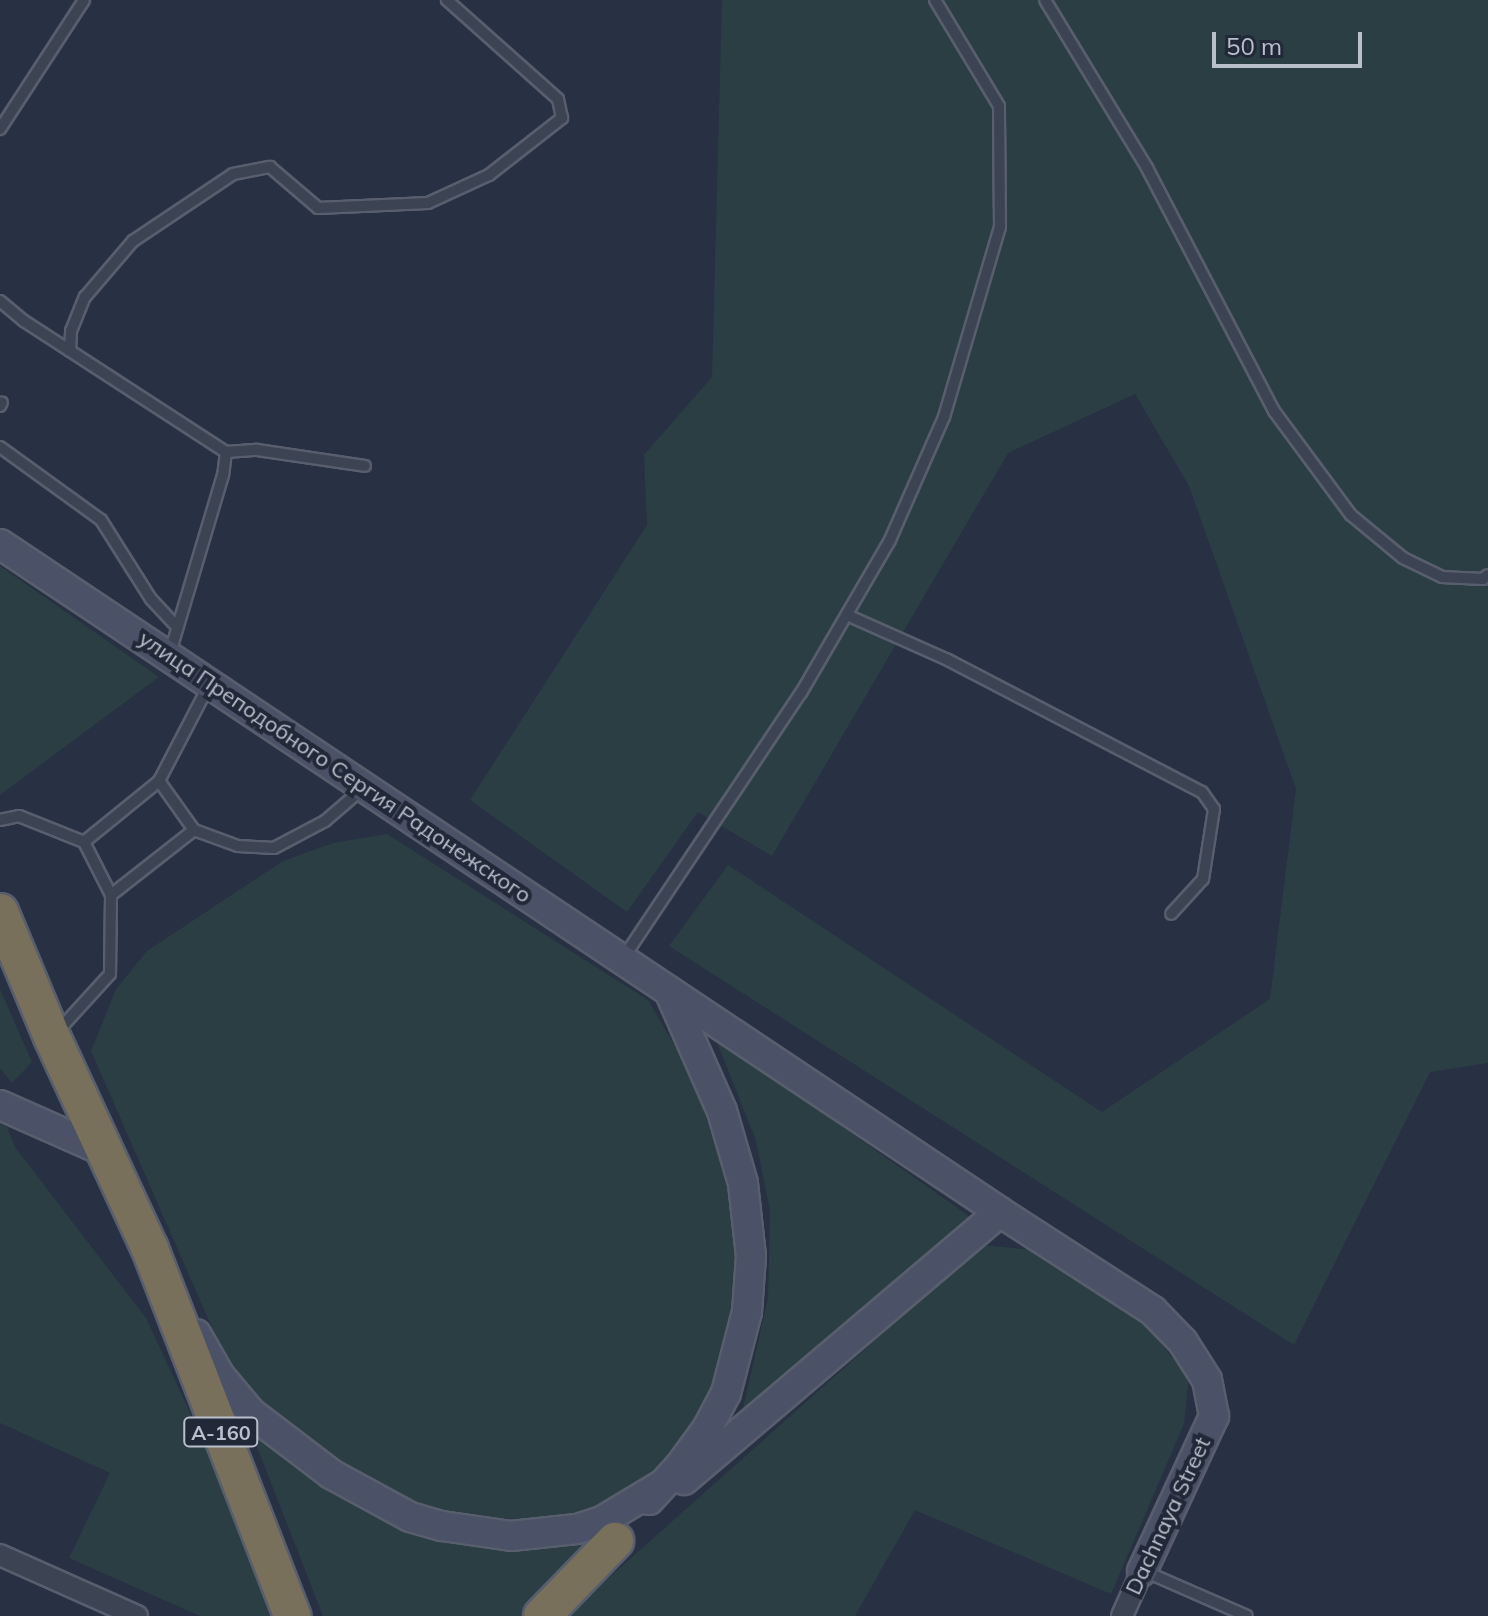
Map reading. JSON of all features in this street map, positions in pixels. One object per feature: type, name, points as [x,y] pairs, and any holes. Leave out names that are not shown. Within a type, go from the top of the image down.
[{"type":"highway","name":"А-160","points":[[0,912],[52,1037],[150,1249],[292,1616]]},
{"type":"highway","points":[[542,1616],[615,1541]]},
{"type":"main road","name":"улица Преподобного Сергия Радонежского","points":[[0,544],[1000,1212]]},
{"type":"main road","points":[[615,1541],[680,1466],[707,1429],[726,1393],[747,1312],[751,1256],[743,1183],[722,1111],[669,991]]},
{"type":"main road","points":[[2,1103],[106,1152]]},
{"type":"main road","points":[[615,1541],[746,1425],[1000,1212]]},
{"type":"main road","name":"Dachnaya Street","points":[[1000,1212],[1153,1311],[1183,1342],[1207,1380],[1214,1416],[1142,1571]]},
{"type":"main road","points":[[150,1249],[220,1376],[251,1413],[331,1474],[399,1512],[464,1530],[511,1536],[577,1529],[602,1521],[660,1486]]},
{"type":"main road","points":[[680,1466],[746,1425]]},
{"type":"street","points":[[0,1555],[136,1616]]},
{"type":"street","name":"Dachnaya Street","points":[[1122,1616],[1142,1571]]},
{"type":"lane","points":[[0,129],[84,0]]},
{"type":"lane","points":[[70,351],[71,331],[85,297],[133,241],[233,174],[270,167],[318,208],[428,203],[489,175],[562,118],[558,99],[447,0]]},
{"type":"lane","points":[[623,959],[801,693],[890,540],[944,417],[1000,227],[999,106],[935,0]]},
{"type":"lane","points":[[1045,0],[1147,168],[1274,411],[1351,515],[1403,558],[1442,577],[1483,579],[1488,575]]},
{"type":"lane","points":[[0,301],[70,351],[226,452],[257,450],[365,466]]},
{"type":"lane","points":[[0,447],[29,471],[101,520],[151,599],[177,627]]},
{"type":"lane","points":[[169,656],[223,475],[226,452]]},
{"type":"lane","points":[[847,615],[946,659],[1202,792],[1214,809],[1203,879],[1171,914]]},
{"type":"lane","points":[[84,842],[159,781],[210,684]]},
{"type":"lane","points":[[159,781],[194,830],[238,846],[274,848],[325,821],[365,787]]},
{"type":"lane","points":[[0,820],[19,816],[84,842],[111,895],[110,974],[52,1037]]},
{"type":"lane","points":[[111,895],[194,830]]},
{"type":"lane","points":[[1142,1571],[1247,1616]]},
{"type":"shaded area","points":[[722,0],[1488,0],[1488,1063],[1430,1072],[1294,1345],[669,946],[728,865],[1102,1112],[1270,999],[1296,789],[1189,486],[1135,394],[1008,453],[772,856],[698,812],[627,912],[470,800],[647,525],[644,455],[712,377]]},
{"type":"shaded area","points":[[0,566],[159,677],[0,795]]},
{"type":"shaded area","points":[[387,834],[648,1000],[692,1075],[735,1205],[739,1264],[735,1313],[723,1362],[707,1407],[681,1444],[657,1470],[608,1507],[564,1520],[472,1518],[425,1506],[364,1479],[316,1448],[263,1406],[227,1362],[91,1051],[116,989],[147,951],[283,861],[333,843]]},
{"type":"shaded area","points":[[0,989],[32,1062],[12,1083],[0,1068]]},
{"type":"shaded area","points":[[715,1037],[976,1221],[743,1409],[768,1298],[770,1211],[756,1141]]},
{"type":"shaded area","points":[[0,1124],[7,1127],[15,1147],[146,1318],[249,1539],[277,1616],[200,1616],[69,1558],[110,1473],[0,1423]]},
{"type":"shaded area","points":[[982,1245],[1032,1250],[1142,1321],[1189,1377],[1184,1424],[1111,1594],[915,1510],[855,1616],[566,1616]]},
{"type":"shaded area","points":[[252,1434],[295,1468],[395,1523],[507,1548],[596,1543],[526,1616],[323,1616]]}]
